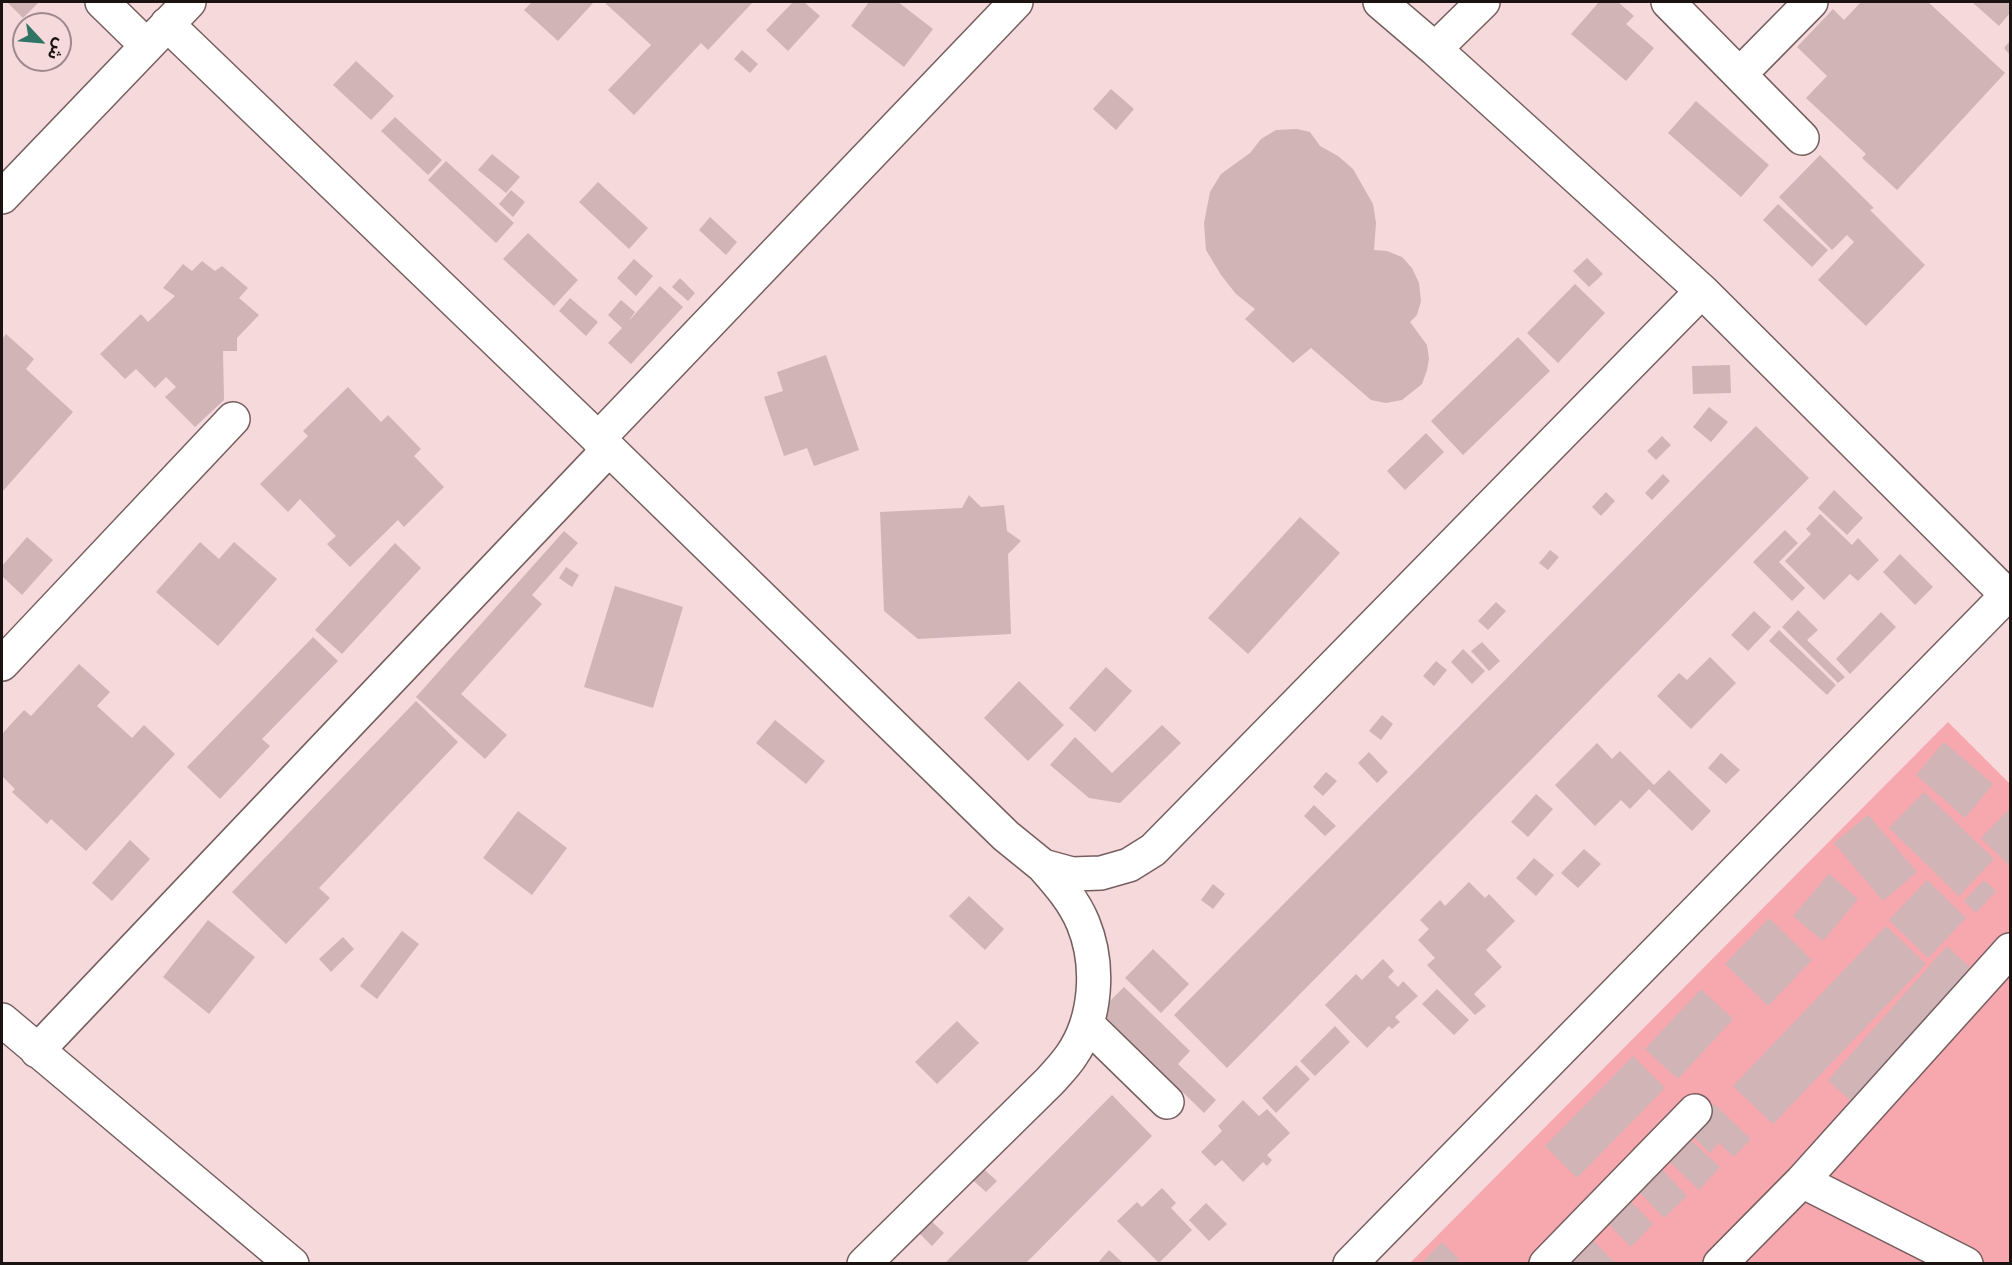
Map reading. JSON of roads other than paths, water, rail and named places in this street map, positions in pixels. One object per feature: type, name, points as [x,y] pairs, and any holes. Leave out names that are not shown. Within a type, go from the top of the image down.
[{"type":"street","points":[[102,2],[168,24],[989,820],[1043,866],[1066,892],[1083,922],[1092,956],[1094,990],[1087,1024],[1072,1055],[1050,1081],[864,1263]]},
{"type":"street","points":[[37,1051],[1016,2]]},
{"type":"street","points":[[1350,1263],[2009,596],[1702,291],[1380,2]]},
{"type":"street","points":[[1435,49],[1483,2]]},
{"type":"street","points":[[1668,2],[1802,138]]},
{"type":"street","points":[[1740,74],[1811,2]]},
{"type":"street","points":[[4,189],[168,24]]},
{"type":"street","points":[[1043,866],[1072,874],[1101,873],[1129,866],[1153,850],[1702,291]]},
{"type":"street","points":[[2,664],[232,419]]},
{"type":"street","points":[[1720,1263],[1802,1182],[2010,950]]},
{"type":"street","points":[[2,1020],[292,1263]]},
{"type":"street","points":[[1087,1024],[1167,1102]]},
{"type":"street","points":[[1546,1263],[1695,1112]]},
{"type":"street","points":[[1802,1182],[1966,1263]]}]
